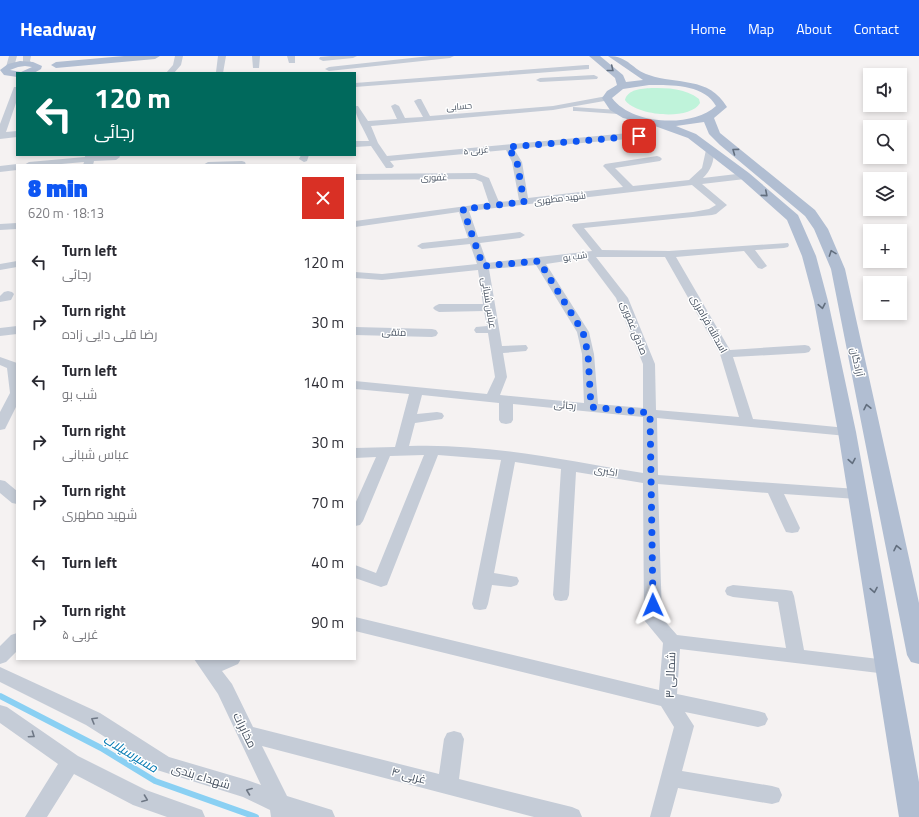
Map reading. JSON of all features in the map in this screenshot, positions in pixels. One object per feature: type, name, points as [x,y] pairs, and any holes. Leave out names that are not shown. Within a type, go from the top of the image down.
[{"type":"main road","points":[[9,73],[30,67],[155,56]]},
{"type":"main road","points":[[594,56],[620,77],[622,86]]},
{"type":"main road","points":[[613,56],[644,77],[699,88],[712,94],[720,100],[722,107],[718,113],[708,118],[692,122],[651,122]]},
{"type":"main road","points":[[665,82],[622,86],[614,90],[607,98],[609,105],[618,112],[632,118],[651,122],[692,136],[744,176],[793,218],[809,256],[821,301],[847,432],[912,817]]},
{"type":"main road","name":"آزادگان","points":[[708,118],[715,134],[810,213],[821,229],[838,269],[919,655]]},
{"type":"main road","points":[[847,432],[873,434]]},
{"type":"street","points":[[9,73],[13,56]]},
{"type":"street","points":[[171,72],[177,65],[179,56]]},
{"type":"street","points":[[220,72],[222,56]]},
{"type":"street","points":[[256,56],[256,66]]},
{"type":"street","points":[[322,57],[353,56]]},
{"type":"street","points":[[322,57],[331,71],[450,56]]},
{"type":"street","points":[[356,85],[383,86],[492,74],[586,67]]},
{"type":"street","points":[[492,74],[503,83]]},
{"type":"street","points":[[533,81],[594,77]]},
{"type":"street","name":"حسابی","points":[[361,121],[402,121],[553,108],[607,98]]},
{"type":"street","points":[[418,100],[428,119]]},
{"type":"street","points":[[0,105],[14,102]]},
{"type":"street","points":[[14,102],[3,124],[0,135],[16,134]]},
{"type":"street","points":[[395,106],[402,121]]},
{"type":"street","name":"حسابی","points":[[553,108],[618,112]]},
{"type":"street","points":[[356,110],[374,143],[397,177]]},
{"type":"street","points":[[3,124],[16,121]]},
{"type":"street","name":"۵ غربی","points":[[385,159],[639,136]]},
{"type":"street","points":[[356,144],[374,143]]},
{"type":"street","points":[[508,147],[517,162],[524,202]]},
{"type":"street","points":[[693,181],[706,171],[710,161],[710,150]]},
{"type":"street","points":[[33,164],[41,162],[116,157]]},
{"type":"street","points":[[631,190],[608,166],[657,159]]},
{"type":"street","points":[[216,164],[242,161]]},
{"type":"street","points":[[0,169],[16,167]]},
{"type":"street","name":"غفوری","points":[[356,177],[476,176],[486,180],[496,205]]},
{"type":"street","name":"شهید مطهری","points":[[356,224],[463,209],[744,176]]},
{"type":"street","name":"شب بو","points":[[356,275],[382,277],[594,254],[577,226],[693,215],[712,212],[722,205],[693,181]]},
{"type":"street","name":"عباس شبانی","points":[[463,209],[483,266],[497,350],[501,377],[492,398]]},
{"type":"street","points":[[0,227],[16,226]]},
{"type":"street","points":[[422,246],[474,241],[520,234]]},
{"type":"street","points":[[594,254],[669,254],[784,245]]},
{"type":"street","points":[[747,248],[762,266]]},
{"type":"street","name":"صادق غفوری","points":[[594,254],[622,298],[649,364],[650,413]]},
{"type":"street","name":"اسدالله فرامرزی","points":[[669,254],[726,354],[747,422]]},
{"type":"street","points":[[539,261],[583,332],[588,354],[591,407]]},
{"type":"street","points":[[0,267],[16,264]]},
{"type":"street","points":[[439,308],[490,307]]},
{"type":"street","points":[[480,330],[493,328]]},
{"type":"street","points":[[0,332],[16,330]]},
{"type":"street","name":"متقی","points":[[356,331],[432,333]]},
{"type":"street","points":[[497,350],[522,348]]},
{"type":"street","points":[[726,354],[805,349]]},
{"type":"street","points":[[0,360],[15,366]]},
{"type":"street","points":[[0,365],[15,366]]},
{"type":"street","points":[[15,366],[16,380]]},
{"type":"street","name":"رجائی","points":[[356,385],[847,432]]},
{"type":"street","points":[[401,451],[416,391]]},
{"type":"street","points":[[0,426],[16,397]]},
{"type":"street","points":[[506,399],[506,420]]},
{"type":"street","name":"۳ شمالی","points":[[650,413],[653,620],[672,641],[667,700],[684,726],[660,817]]},
{"type":"street","points":[[409,419],[437,416]]},
{"type":"street","points":[[356,571],[381,581],[433,450]]},
{"type":"street","name":"اکبری","points":[[356,453],[433,450],[509,456],[651,478],[857,494]]},
{"type":"street","points":[[356,516],[362,488],[385,452]]},
{"type":"street","points":[[480,604],[509,456]]},
{"type":"street","points":[[561,595],[569,466]]},
{"type":"street","points":[[0,485],[16,498]]},
{"type":"street","points":[[773,488],[792,528]]},
{"type":"street","points":[[485,578],[512,581]]},
{"type":"street","points":[[733,591],[786,596],[796,656]]},
{"type":"street","points":[[356,624],[667,700],[758,719]]},
{"type":"street","points":[[0,657],[16,641]]},
{"type":"street","points":[[672,641],[887,667]]},
{"type":"street","points":[[207,664],[227,660]]},
{"type":"street","name":"مخابرات","points":[[207,664],[225,689],[247,734],[280,810]]},
{"type":"street","name":"شهداء بندی","points":[[0,674],[93,719],[164,764],[247,790],[280,810],[325,817]]},
{"type":"street","points":[[0,713],[71,762],[140,798],[195,817]]},
{"type":"street","name":"۴ غربی","points":[[247,734],[572,817]]},
{"type":"street","points":[[448,785],[454,739]]},
{"type":"street","points":[[35,817],[71,762]]},
{"type":"street","points":[[670,778],[772,795]]},
{"type":"green space","points":[[651,88],[682,91],[694,95],[699,99],[700,103],[694,109],[686,112],[663,114],[640,110],[625,100],[632,92],[639,89]]},
{"type":"waterway","name":"مسیرسیلاب","points":[[0,696],[101,748],[155,781],[256,817]]},
{"type":"route","points":[[639,136],[508,147],[517,162],[524,202],[463,209],[483,266],[539,261],[583,332],[588,354],[591,407],[650,413],[653,605]]}]
